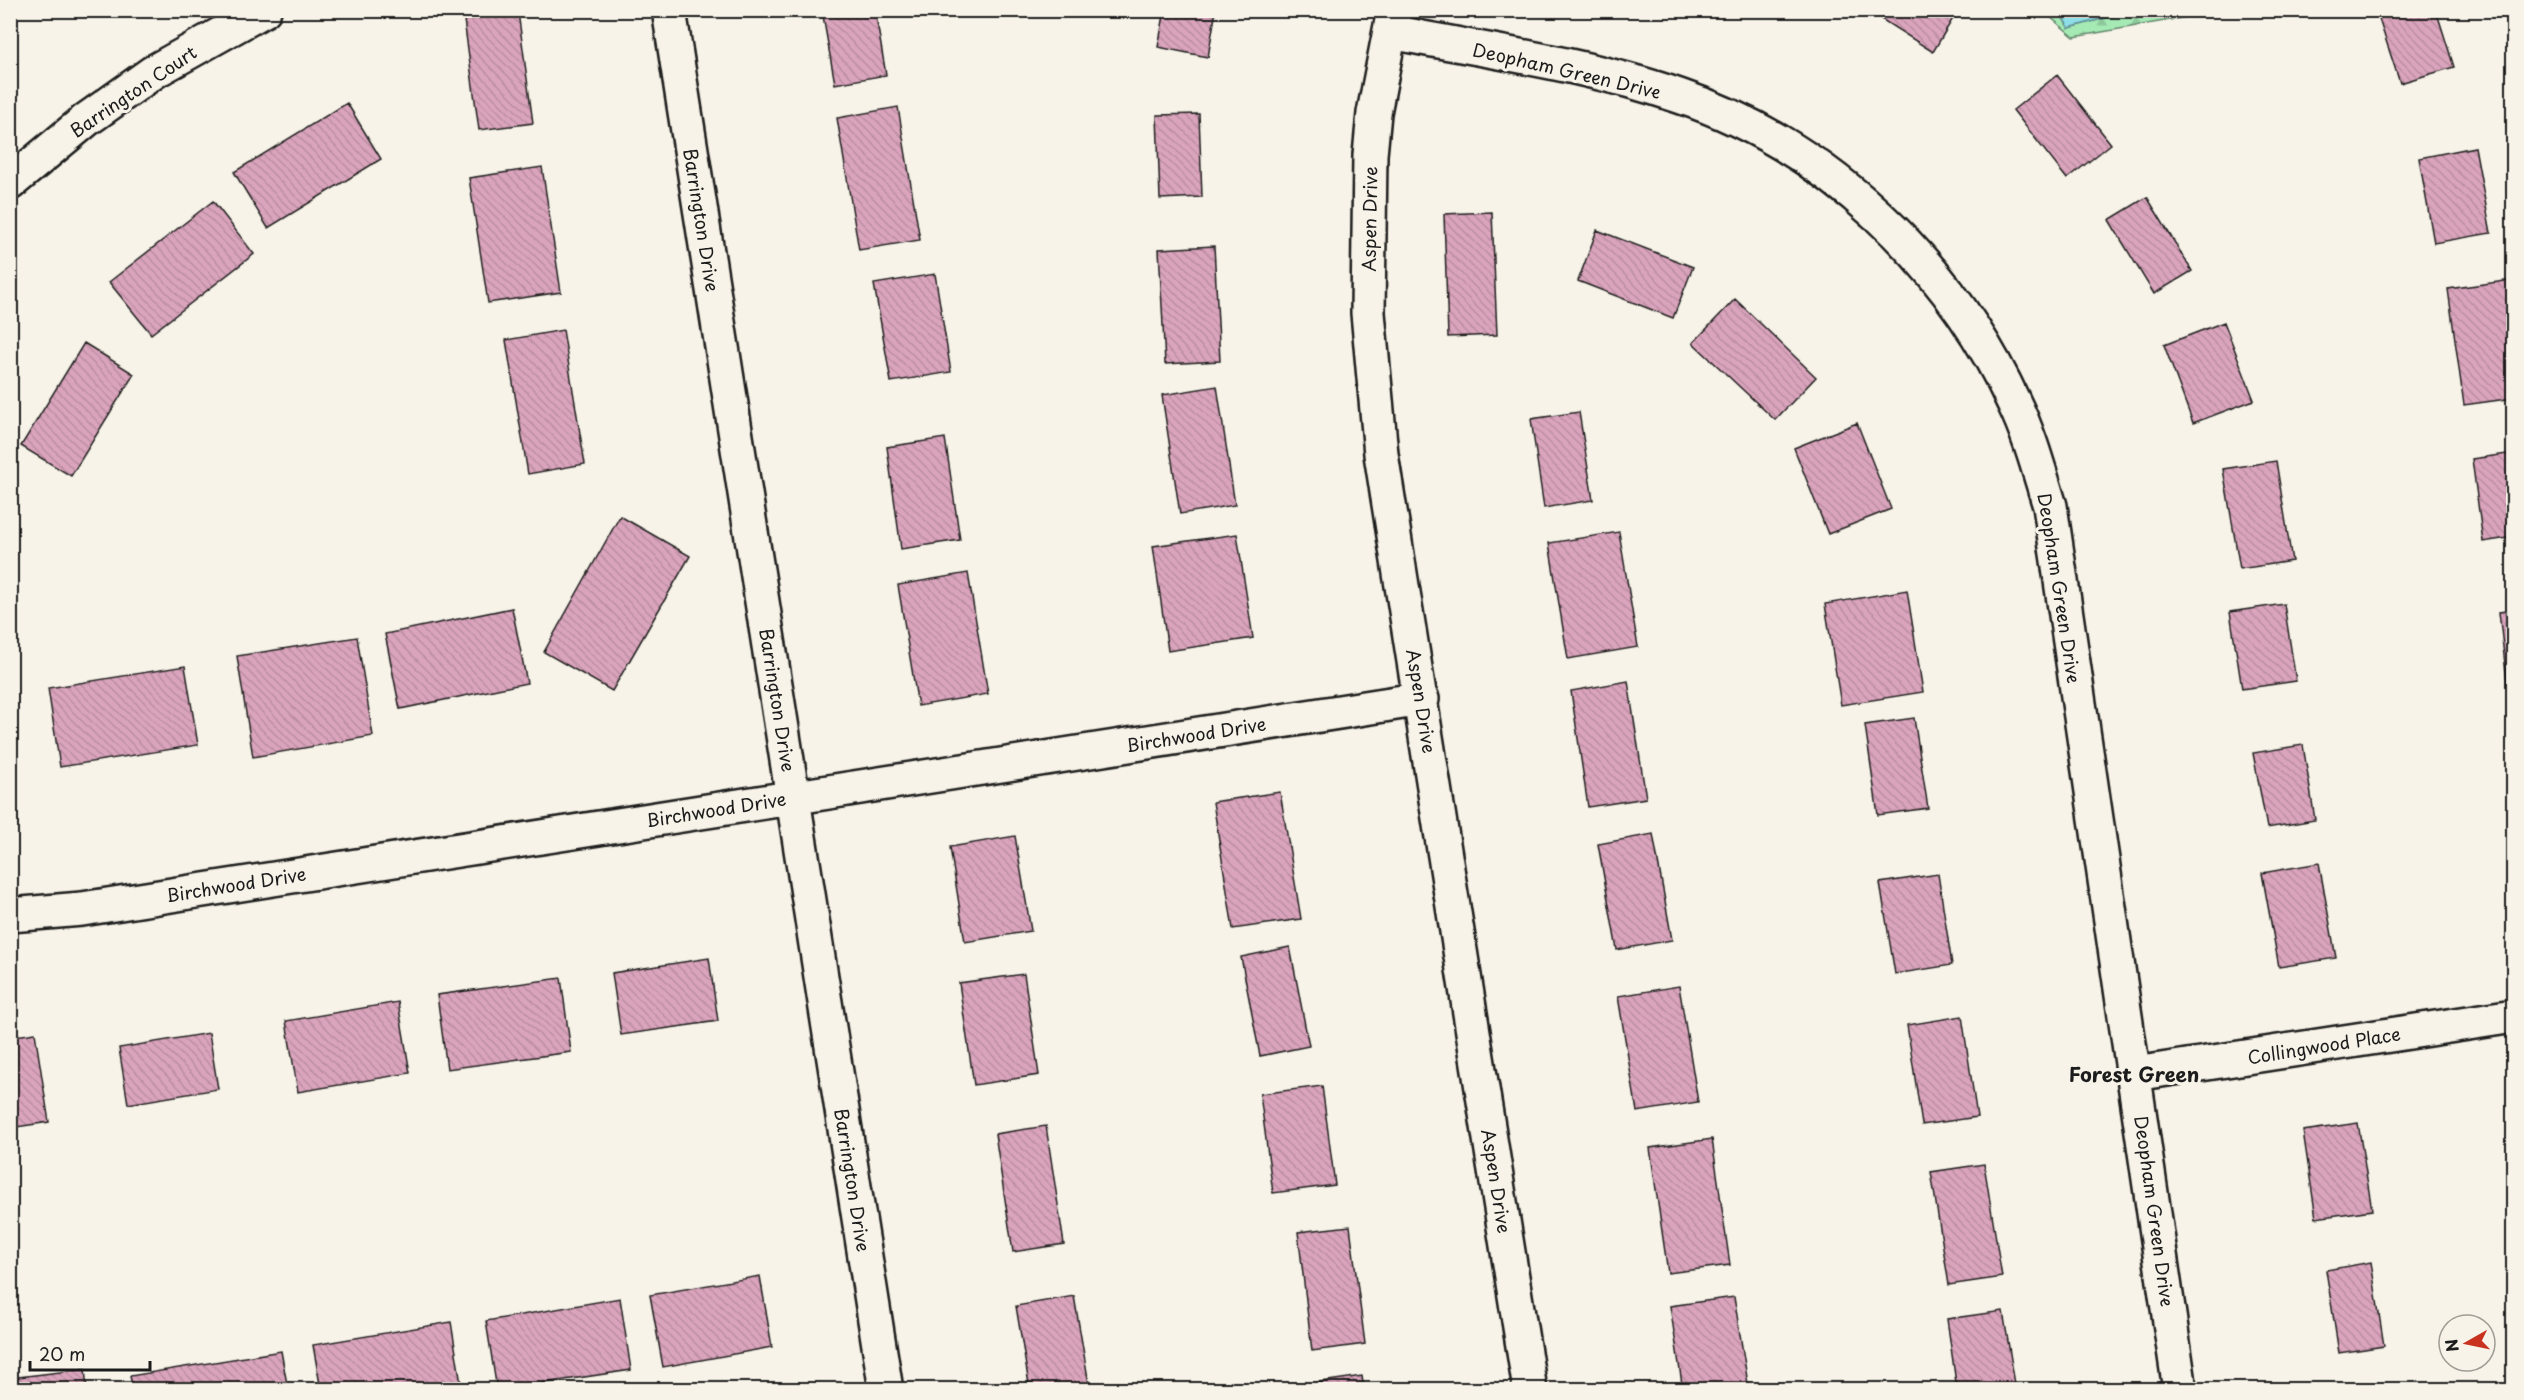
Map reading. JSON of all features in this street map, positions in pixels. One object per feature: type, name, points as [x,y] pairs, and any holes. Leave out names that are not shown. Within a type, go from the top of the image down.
[{"type":"street","name":"Barrington Court","points":[[10,183],[86,120],[155,71],[264,10]]},
{"type":"street","name":"Barrington Drive","points":[[669,10],[886,1389]]},
{"type":"street","name":"Aspen Drive","points":[[1393,21],[1374,113],[1370,155],[1368,314],[1381,454],[1422,699],[1530,1389]]},
{"type":"street","name":"Deopham Green Drive","points":[[1393,21],[1625,79],[1681,96],[1735,118],[1798,153],[1857,197],[1910,247],[1956,303],[1988,352],[2015,404],[2050,506],[2180,1389]]},
{"type":"street","name":"Birchwood Drive","points":[[10,915],[94,907],[1422,699]]},
{"type":"street","name":"Collingwood Place","points":[[2135,1074],[2514,1016]]},
{"type":"green space","points":[[2043,11],[2059,11],[2069,28],[2130,11],[2221,11],[2074,37]]},
{"type":"water","points":[[2059,11],[2130,11],[2069,28]]},
{"type":"building","points":[[822,10],[875,10],[886,75],[835,84]]},
{"type":"building","points":[[1165,10],[1216,10],[1208,57],[1158,47]]},
{"type":"building","points":[[1867,10],[1958,10],[1933,52]]},
{"type":"building","points":[[2376,10],[2436,10],[2454,67],[2400,83]]},
{"type":"building","points":[[518,12],[533,123],[479,130],[464,20]]},
{"type":"building","points":[[2057,75],[2111,144],[2067,179],[2013,110]]},
{"type":"building","points":[[347,103],[381,159],[268,228],[234,172]]},
{"type":"building","points":[[898,107],[920,240],[859,250],[837,118]]},
{"type":"building","points":[[1199,114],[1202,197],[1160,199],[1157,115]]},
{"type":"building","points":[[2475,147],[2491,233],[2434,243],[2419,158]]},
{"type":"building","points":[[542,167],[561,292],[488,303],[469,178]]},
{"type":"building","points":[[2147,197],[2192,271],[2154,294],[2109,220]]},
{"type":"building","points":[[213,201],[254,254],[151,334],[109,282]]},
{"type":"building","points":[[1492,212],[1497,335],[1448,337],[1444,214]]},
{"type":"building","points":[[1597,230],[1693,267],[1673,318],[1578,281]]},
{"type":"building","points":[[1214,246],[1220,361],[1165,364],[1159,249]]},
{"type":"building","points":[[935,274],[951,372],[891,382],[874,284]]},
{"type":"building","points":[[2512,280],[2514,398],[2464,405],[2448,289]]},
{"type":"building","points":[[1735,299],[1816,377],[1775,420],[1693,343]]},
{"type":"building","points":[[2224,322],[2254,400],[2193,423],[2164,345]]},
{"type":"building","points":[[563,330],[585,464],[528,474],[506,340]]},
{"type":"building","points":[[84,343],[134,374],[71,476],[21,446]]},
{"type":"building","points":[[1217,386],[1235,505],[1180,514],[1162,395]]},
{"type":"building","points":[[1579,412],[1593,500],[1544,508],[1531,419]]},
{"type":"building","points":[[1857,423],[1891,509],[1828,534],[1794,448]]},
{"type":"building","points":[[945,438],[960,540],[901,549],[887,447]]},
{"type":"building","points":[[2514,453],[2514,537],[2483,542],[2472,459]]},
{"type":"building","points":[[2276,461],[2292,561],[2240,569],[2223,469]]},
{"type":"building","points":[[620,516],[690,556],[612,691],[544,652]]},
{"type":"building","points":[[1619,532],[1638,647],[1568,659],[1549,543]]},
{"type":"building","points":[[1237,534],[1253,638],[1168,651],[1153,546]]},
{"type":"building","points":[[968,573],[988,694],[918,706],[898,585]]},
{"type":"building","points":[[1907,590],[1923,692],[1841,705],[1825,604]]},
{"type":"building","points":[[2284,604],[2296,681],[2242,689],[2230,612]]},
{"type":"building","points":[[512,608],[527,683],[400,709],[385,634]]},
{"type":"building","points":[[2514,610],[2514,690],[2508,690],[2499,612]]},
{"type":"building","points":[[357,637],[373,736],[253,757],[237,656]]},
{"type":"building","points":[[185,666],[198,745],[60,767],[48,688]]},
{"type":"building","points":[[1628,681],[1646,798],[1588,807],[1571,691]]},
{"type":"building","points":[[1914,718],[1928,808],[1878,815],[1865,725]]},
{"type":"building","points":[[2303,745],[2315,820],[2267,828],[2253,753]]},
{"type":"building","points":[[1280,792],[1301,919],[1233,929],[1213,802]]},
{"type":"building","points":[[1653,834],[1672,940],[1617,950],[1598,844]]},
{"type":"building","points":[[1015,836],[1031,931],[965,942],[950,847]]},
{"type":"building","points":[[2319,863],[2336,958],[2279,967],[2262,873]]},
{"type":"building","points":[[1938,874],[1952,965],[1895,974],[1880,883]]},
{"type":"building","points":[[1290,947],[1309,1046],[1260,1056],[1241,957]]},
{"type":"building","points":[[709,958],[718,1021],[621,1035],[612,973]]},
{"type":"building","points":[[1024,974],[1039,1075],[974,1085],[959,983]]},
{"type":"building","points":[[561,978],[571,1052],[447,1069],[437,995]]},
{"type":"building","points":[[1679,986],[1698,1102],[1637,1112],[1618,996]]},
{"type":"building","points":[[398,1002],[410,1073],[298,1092],[286,1021]]},
{"type":"building","points":[[1962,1016],[1977,1117],[1922,1125],[1907,1025]]},
{"type":"building","points":[[35,1033],[49,1122],[10,1128],[10,1037]]},
{"type":"building","points":[[209,1033],[218,1089],[128,1104],[119,1048]]},
{"type":"building","points":[[1322,1086],[1335,1185],[1273,1193],[1260,1094]]},
{"type":"building","points":[[2358,1123],[2372,1210],[2316,1218],[2303,1131]]},
{"type":"building","points":[[1046,1126],[1064,1244],[1013,1252],[995,1134]]},
{"type":"building","points":[[1712,1139],[1730,1265],[1668,1273],[1650,1148]]},
{"type":"building","points":[[1984,1164],[2002,1277],[1949,1285],[1931,1172]]},
{"type":"building","points":[[1350,1226],[1365,1344],[1312,1351],[1298,1232]]},
{"type":"building","points":[[2371,1262],[2384,1346],[2339,1353],[2326,1270]]},
{"type":"building","points":[[760,1276],[772,1347],[663,1367],[650,1295]]},
{"type":"building","points":[[1074,1296],[1090,1390],[1030,1390],[1016,1306]]},
{"type":"building","points":[[1734,1297],[1749,1390],[1683,1390],[1670,1306]]},
{"type":"building","points":[[620,1298],[631,1370],[497,1390],[486,1321]]},
{"type":"building","points":[[2003,1311],[2016,1390],[1957,1390],[1947,1319]]},
{"type":"building","points":[[451,1322],[462,1390],[321,1390],[313,1345]]},
{"type":"building","points":[[281,1351],[288,1390],[133,1390],[130,1376]]},
{"type":"building","points":[[85,1369],[87,1390],[10,1390],[10,1378]]},
{"type":"building","points":[[1362,1376],[1364,1390],[1302,1390],[1301,1385]]},
{"type":"district","name":"Forest Green","points":[[2134,1074]]}]
